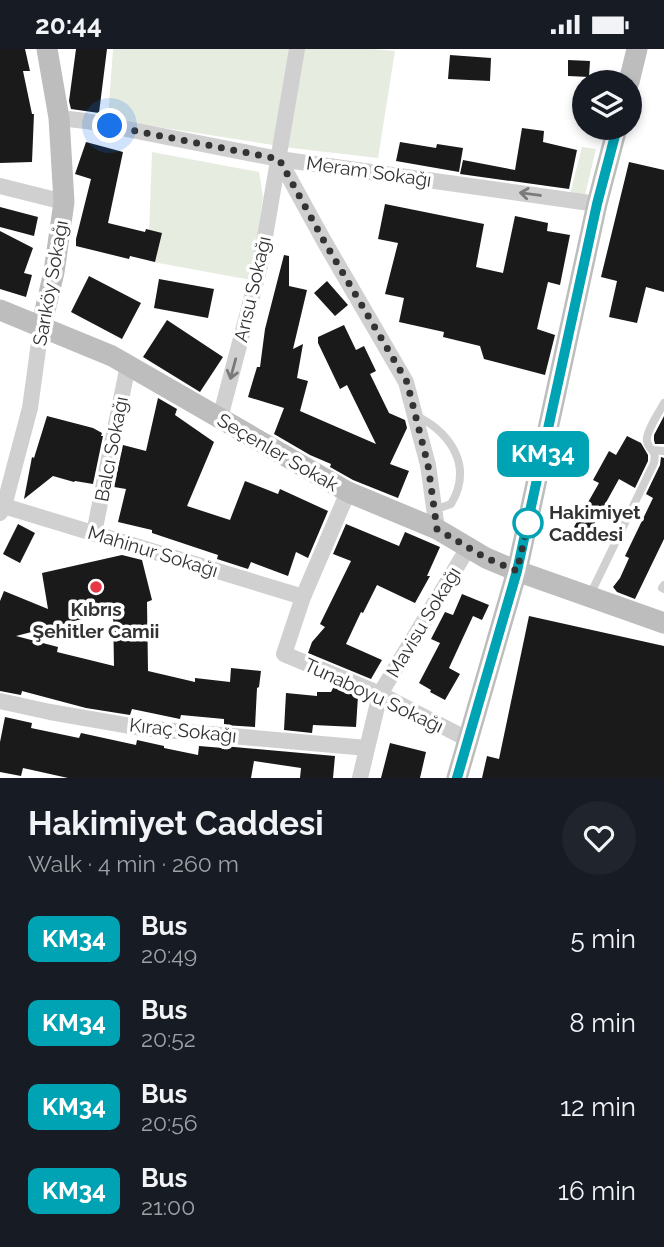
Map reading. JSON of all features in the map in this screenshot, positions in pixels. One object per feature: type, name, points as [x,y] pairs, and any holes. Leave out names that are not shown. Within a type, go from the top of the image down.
[{"type":"street","name":"Sarıköy Sokağı","points":[[2,510],[6,470],[30,408],[41,328],[54,272],[64,202],[59,118],[47,49]]},
{"type":"street","name":"Arısu Sokağı","points":[[220,418],[260,266],[297,49]]},
{"type":"street","points":[[629,70],[632,49]]},
{"type":"street","name":"Meram Sokağı","points":[[59,118],[279,159],[597,204]]},
{"type":"street","points":[[457,778],[517,571],[597,204],[614,140]]},
{"type":"street","points":[[279,159],[407,382],[428,465],[436,520]]},
{"type":"street","points":[[0,186],[64,202]]},
{"type":"street","name":"Seçenler Sokak","points":[[0,310],[112,356],[348,492],[436,520],[468,548],[486,558],[664,623]]},
{"type":"street","name":"Balcı Sokağı","points":[[94,533],[128,365]]},
{"type":"street","name":"Tunaboyu Sokağı","points":[[348,492],[303,597],[284,654],[380,694],[469,740]]},
{"type":"street","name":"Mahinur Sokağı","points":[[2,510],[94,533],[303,597]]},
{"type":"street","name":"Mavisu Sokağı","points":[[360,778],[380,694],[468,548]]},
{"type":"street","name":"Kıraç Sokağı","points":[[0,701],[142,728],[367,747]]},
{"type":"lane","points":[[589,597],[654,463],[655,457],[647,443],[647,436],[664,403]]},
{"type":"lane","points":[[415,415],[447,439],[458,457],[459,486],[451,504],[436,520]]},
{"type":"lane","points":[[653,450],[664,451]]},
{"type":"shaded area","points":[[113,49],[395,51],[378,158],[292,148],[108,119]]},
{"type":"shaded area","points":[[582,147],[596,149],[585,195],[570,194]]},
{"type":"shaded area","points":[[152,152],[259,172],[263,197],[251,280],[148,261]]},
{"type":"building","points":[[0,49],[25,49],[30,71],[23,71],[34,114],[32,162],[0,163]]},
{"type":"building","points":[[76,49],[107,49],[99,113],[71,109],[69,101]]},
{"type":"building","points":[[450,55],[491,58],[490,81],[448,79]]},
{"type":"building","points":[[568,60],[590,61],[589,70],[572,70],[572,76],[568,76]]},
{"type":"building","points":[[522,128],[544,131],[543,142],[577,150],[569,189],[460,174],[463,160],[515,170]]},
{"type":"building","points":[[86,142],[123,152],[108,223],[145,232],[146,229],[162,233],[155,262],[130,256],[129,259],[76,246],[91,179],[75,174]]},
{"type":"building","points":[[400,142],[436,148],[437,144],[463,148],[459,172],[396,161]]},
{"type":"building","points":[[629,162],[664,170],[664,292],[646,287],[637,323],[609,317],[617,281],[601,277]]},
{"type":"building","points":[[385,204],[484,224],[476,267],[503,273],[515,216],[548,223],[547,231],[570,235],[560,285],[548,282],[537,329],[555,335],[545,375],[484,359],[480,346],[443,337],[444,332],[399,322],[404,298],[385,294],[398,243],[378,239]]},
{"type":"building","points":[[0,207],[38,217],[34,236],[0,227]]},
{"type":"building","points":[[0,231],[33,248],[24,273],[32,275],[26,297],[0,289]]},
{"type":"building","points":[[284,255],[289,256],[289,286],[307,290],[293,349],[303,344],[297,378],[308,381],[300,411],[376,444],[347,385],[340,389],[318,343],[318,337],[344,325],[356,350],[364,346],[376,371],[370,374],[389,413],[405,420],[407,428],[390,464],[409,471],[398,498],[353,480],[330,467],[331,464],[274,434],[284,408],[248,397],[257,367],[260,367],[265,329]]},
{"type":"building","points":[[89,276],[141,303],[122,339],[71,312]]},
{"type":"building","points":[[159,279],[214,289],[208,318],[154,308]]},
{"type":"building","points":[[327,281],[348,305],[335,316],[314,293]]},
{"type":"building","points":[[167,320],[223,357],[200,392],[143,357]]},
{"type":"building","points":[[158,398],[177,409],[175,415],[214,442],[187,506],[230,520],[245,481],[278,494],[280,489],[328,511],[308,558],[296,552],[288,576],[251,562],[248,569],[217,559],[218,555],[152,533],[152,530],[118,522],[126,489],[114,487],[123,445],[146,451]]},
{"type":"building","points":[[47,416],[93,428],[102,433],[93,484],[53,476],[24,499],[32,457],[34,458]]},
{"type":"building","points":[[664,416],[664,444],[655,444],[654,435]]},
{"type":"building","points":[[627,436],[641,443],[648,455],[648,461],[635,488],[619,479],[588,535],[574,527],[599,483],[593,480],[609,451],[616,455]]},
{"type":"building","points":[[661,457],[664,458],[664,539],[635,599],[617,592],[613,587],[629,558],[625,556],[653,498],[646,494]]},
{"type":"building","points":[[18,524],[35,533],[20,563],[3,554]]},
{"type":"building","points":[[346,524],[399,546],[405,532],[440,547],[427,576],[430,576],[415,603],[377,585],[363,613],[361,612],[346,644],[382,660],[371,679],[308,653],[312,642],[325,627],[320,624],[351,561],[333,554]]},
{"type":"building","points":[[122,555],[142,560],[152,600],[147,602],[148,671],[195,682],[195,678],[230,682],[231,668],[261,671],[257,688],[255,727],[224,725],[224,719],[181,715],[180,719],[132,709],[130,715],[86,708],[22,691],[21,695],[0,691],[0,601],[4,591],[48,609],[42,573]],"holes":[[[113,611],[114,666],[57,652],[58,647],[16,636]]]},
{"type":"building","points":[[462,594],[489,605],[482,620],[473,616],[449,668],[460,674],[445,700],[419,683],[440,643],[431,639],[445,612],[453,615]]},
{"type":"building","points":[[529,616],[664,646],[664,778],[482,778],[487,756],[499,759]]},
{"type":"building","points":[[334,686],[358,696],[356,727],[313,725],[312,733],[284,730],[286,693],[317,696],[317,692],[331,692]]},
{"type":"building","points":[[5,717],[32,723],[31,728],[79,738],[81,733],[136,745],[137,740],[198,755],[199,746],[223,746],[335,756],[333,778],[300,778],[301,768],[254,761],[251,778],[68,778],[23,768],[21,776],[0,772],[0,742]]},
{"type":"building","points":[[390,743],[426,752],[420,778],[381,778]]},
{"type":"bus line","name":"KM34","points":[[457,778],[517,571],[597,204],[614,140]]},
{"type":"place","name":"Hakimiyet Caddesi","points":[[528,523]]},
{"type":"place","name":"Kıbrıs Şehitler Camii","points":[[96,587]]},
{"type":"route","points":[[110,126],[279,159],[407,382],[428,465],[437,529],[486,558],[517,571],[529,519],[528,523]]}]
